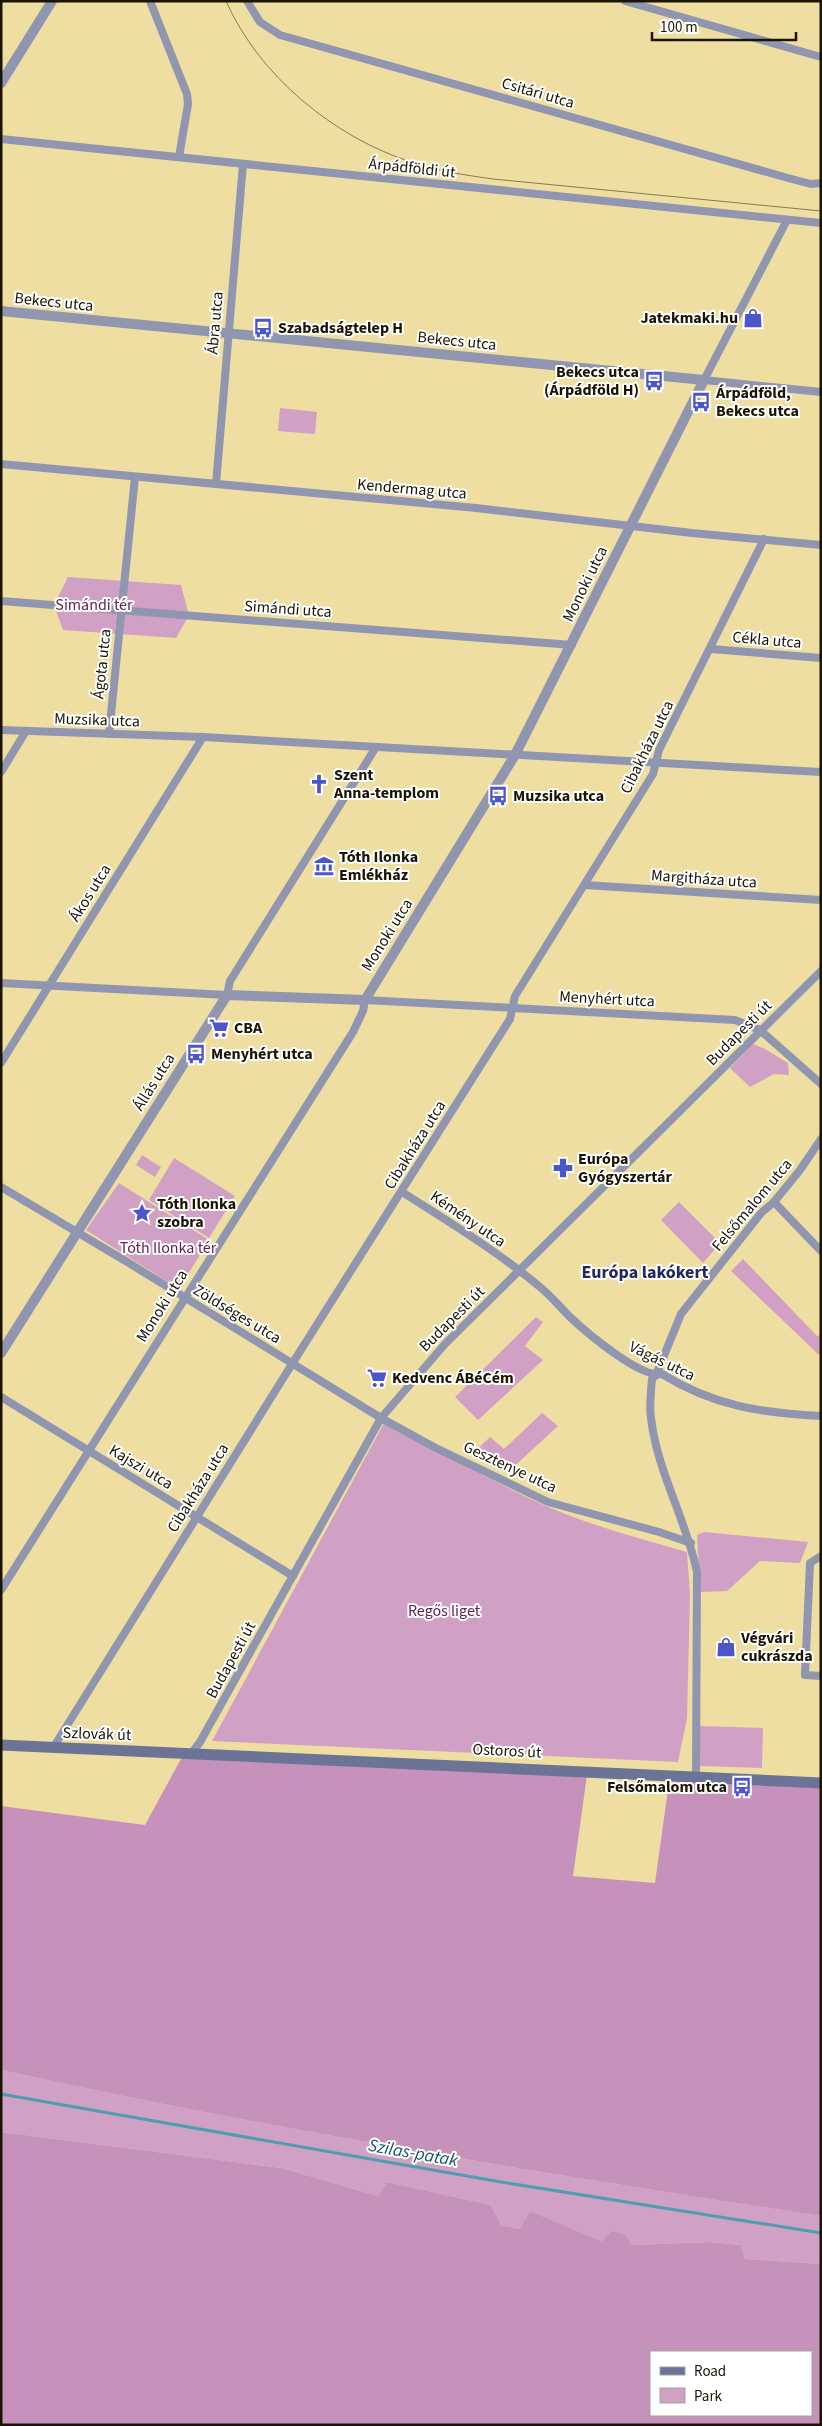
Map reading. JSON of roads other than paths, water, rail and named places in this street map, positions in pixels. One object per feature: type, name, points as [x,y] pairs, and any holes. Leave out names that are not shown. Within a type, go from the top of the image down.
[{"type":"main road","name":"Szlovák út","points":[[1,1745],[191,1754]]},
{"type":"main road","name":"Ostoros út","points":[[191,1754],[821,1783]]},
{"type":"street","points":[[1,83],[52,1]]},
{"type":"street","points":[[150,1],[187,94],[188,104],[179,157]]},
{"type":"street","name":"Csitári utca","points":[[248,1],[260,22],[280,36],[811,184],[821,183]]},
{"type":"street","points":[[625,1],[821,57]]},
{"type":"street","name":"Árpádföldi út","points":[[1,140],[821,223]]},
{"type":"street","name":"Ábra utca","points":[[216,484],[243,164]]},
{"type":"street","name":"Monoki utca","points":[[1,1590],[4,1579],[88,1451],[353,1032],[363,1011],[364,1000],[515,755],[787,220]]},
{"type":"street","name":"Bekecs utca","points":[[1,312],[821,392]]},
{"type":"street","name":"Kendermag utca","points":[[1,464],[821,545]]},
{"type":"street","name":"Ágota utca","points":[[109,734],[135,477]]},
{"type":"street","name":"Cibakháza utca","points":[[53,1748],[196,1516],[510,1019],[515,996],[586,886],[653,774],[659,750],[711,649],[764,539]]},
{"type":"street","name":"Simándi utca","points":[[1,601],[572,645]]},
{"type":"street","name":"Cékla utca","points":[[711,649],[821,658]]},
{"type":"street","name":"Muzsika utca","points":[[1,730],[203,737],[821,772]]},
{"type":"street","points":[[1,772],[26,731]]},
{"type":"street","name":"Ákos utca","points":[[1,1063],[203,737]]},
{"type":"street","name":"Állás utca","points":[[1,1353],[227,995],[230,981],[376,747]]},
{"type":"street","name":"Margitháza utca","points":[[586,886],[821,900]]},
{"type":"street","name":"Budapesti út","points":[[191,1754],[200,1742],[381,1418],[412,1379],[821,971]]},
{"type":"street","name":"Menyhért utca","points":[[1,983],[736,1020],[760,1030],[821,1084]]},
{"type":"street","name":"Felsőmalom utca","points":[[696,1776],[697,1572],[691,1542],[662,1464],[651,1417],[652,1379],[656,1375],[672,1332],[694,1295],[760,1212],[774,1202],[800,1170],[821,1139]]},
{"type":"street","name":"Zöldséges utca","points":[[1,1187],[381,1418]]},
{"type":"street","name":"Kémény utca","points":[[402,1192],[486,1246],[518,1272]]},
{"type":"street","points":[[774,1202],[821,1251]]},
{"type":"street","name":"Vágás utca","points":[[518,1272],[541,1287],[570,1317],[632,1364],[656,1375],[662,1374],[689,1390],[735,1406],[782,1414],[821,1416]]},
{"type":"street","name":"Kajszi utca","points":[[1,1396],[293,1576]]},
{"type":"street","name":"Gesztenye utca","points":[[381,1418],[434,1447],[548,1502],[691,1542]]},
{"type":"street","points":[[821,1556],[810,1563],[805,1675],[821,1676]]},
{"type":"waterway","name":"Szilas-patak","points":[[1,2094],[501,2182],[821,2233]]},
{"type":"tram line","points":[[226,1],[240,28],[258,54],[302,100],[327,120],[354,137],[382,151],[411,162],[441,170],[493,179],[821,211]]},
{"type":"place","name":"Jatekmaki.hu","points":[[753,318]]},
{"type":"place","name":"Szabadságtelep H","points":[[263,328]]},
{"type":"place","name":"Bekecs utca (Árpádföld H)","points":[[654,381]]},
{"type":"place","name":"Árpádföld, Bekecs utca","points":[[701,402]]},
{"type":"place","name":"Szent Anna-templom","points":[[319,784]]},
{"type":"place","name":"Muzsika utca","points":[[498,796]]},
{"type":"place","name":"Tóth Ilonka Emlékház","points":[[324,866]]},
{"type":"place","name":"CBA","points":[[219,1028]]},
{"type":"place","name":"Menyhért utca","points":[[196,1054]]},
{"type":"place","name":"Európa Gyógyszertár","points":[[563,1168]]},
{"type":"place","name":"Tóth Ilonka szobra","points":[[142,1213]]},
{"type":"place","name":"Kedvenc ÁBéCém","points":[[377,1378]]},
{"type":"place","name":"Végvári cukrászda","points":[[726,1647]]},
{"type":"place","name":"Felsőmalom utca","points":[[742,1787]]},
{"type":"district","name":"Európa lakókert","points":[[645,1272]]},
{"type":"park label","name":"Simándi tér","points":[[94,605]]},
{"type":"park label","name":"Tóth Ilonka tér","points":[[168,1248]]},
{"type":"park label","name":"Regős liget","points":[[444,1611]]}]
